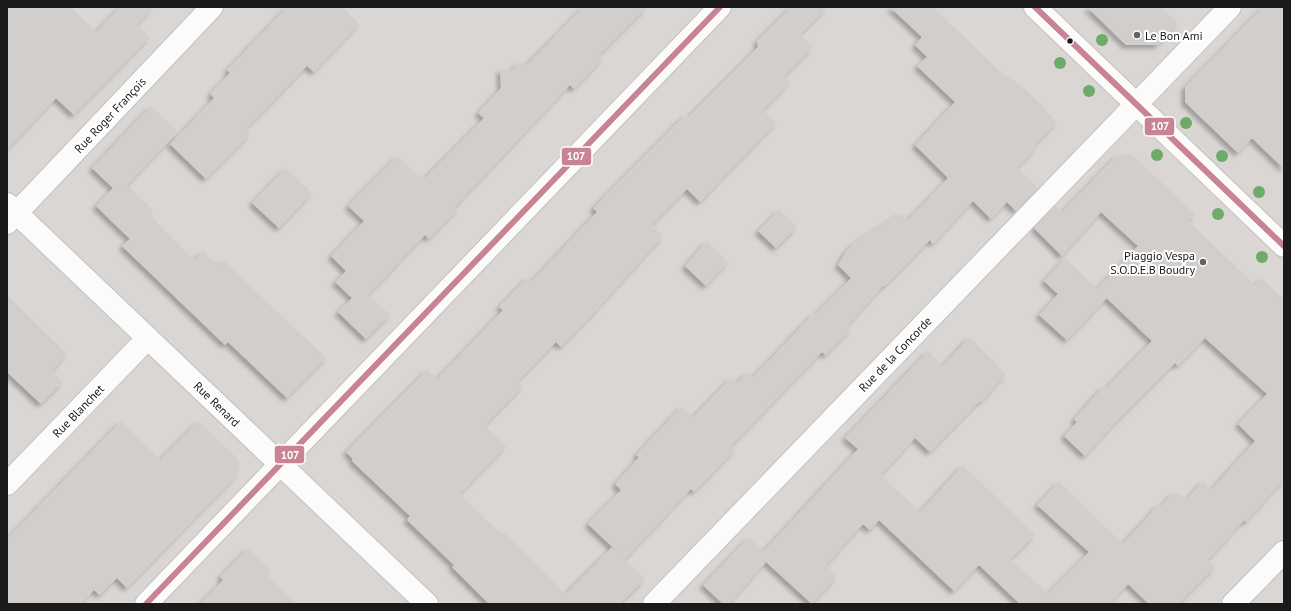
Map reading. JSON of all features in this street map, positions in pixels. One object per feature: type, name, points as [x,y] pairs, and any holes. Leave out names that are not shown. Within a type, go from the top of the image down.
[{"type":"street","name":"Rue Roger François","points":[[10,213],[212,7]]},
{"type":"street","points":[[146,604],[720,7]]},
{"type":"street","points":[[1035,7],[1284,246]]},
{"type":"street","name":"Rue de la Concorde","points":[[654,604],[1230,7]]},
{"type":"street","name":"Rue Renard","points":[[10,213],[148,338],[427,604]]},
{"type":"street","name":"Rue Blanchet","points":[[7,484],[148,338]]},
{"type":"street","points":[[1233,604],[1284,552]]},
{"type":"shaded area","points":[[7,7],[1284,7],[1284,604],[7,604]]},
{"type":"building","points":[[7,7],[70,7],[96,32],[120,7],[153,7],[137,25],[150,37],[74,115],[56,98],[7,150]]},
{"type":"building","points":[[287,7],[342,7],[359,24],[314,72],[307,66],[246,129],[250,134],[206,179],[170,144],[214,98],[210,94],[230,73],[227,70]]},
{"type":"building","points":[[583,7],[647,7],[599,55],[603,58],[574,89],[570,85],[500,159],[455,207],[458,209],[429,239],[425,235],[368,295],[390,315],[366,339],[338,312],[352,298],[335,282],[346,271],[331,256],[364,221],[348,206],[397,156],[419,177],[422,175],[425,178],[484,118],[478,113],[501,88],[500,69],[511,71],[520,62],[525,66]]},
{"type":"building","points":[[791,7],[827,7],[800,35],[813,47],[784,77],[790,82],[763,110],[776,123],[700,202],[687,189],[652,225],[663,236],[593,314],[561,347],[556,342],[518,381],[523,386],[485,425],[506,446],[460,494],[500,533],[505,533],[565,594],[612,547],[645,579],[620,604],[489,604],[452,567],[454,565],[407,520],[410,516],[352,461],[353,459],[346,452],[427,370],[437,379],[503,310],[499,307],[528,277],[532,281],[597,212],[593,208],[686,114],[688,117],[758,47],[757,41]]},
{"type":"building","points":[[890,7],[933,7],[1007,78],[1009,76],[1021,87],[1022,86],[1057,122],[1035,145],[1037,147],[1017,168],[1038,188],[1016,211],[1007,202],[991,219],[973,201],[933,244],[930,240],[884,287],[883,286],[848,325],[851,329],[826,355],[822,352],[731,446],[735,450],[694,492],[691,489],[625,559],[588,524],[621,490],[615,484],[639,457],[636,455],[682,406],[693,417],[731,378],[737,383],[747,372],[753,377],[814,313],[815,315],[851,278],[838,265],[845,253],[854,243],[901,213],[908,220],[948,178],[915,145],[955,102],[917,66],[927,57],[915,45],[922,37]]},
{"type":"building","points":[[1087,7],[1161,7],[1178,23],[1158,45],[1126,45]]},
{"type":"building","points":[[1263,7],[1284,7],[1284,169],[1252,138],[1238,153],[1185,102],[1185,87]]},
{"type":"building","points":[[151,106],[178,132],[127,185],[153,210],[149,214],[194,260],[203,251],[218,265],[223,260],[326,358],[287,398],[228,342],[225,345],[122,246],[130,239],[96,206],[113,188],[92,168]]},
{"type":"building","points":[[1131,154],[1195,214],[1188,221],[1255,285],[1261,278],[1284,300],[1284,479],[1246,522],[1244,520],[1208,560],[1215,567],[1178,604],[1149,604],[1128,584],[1110,604],[1020,604],[979,565],[954,591],[879,520],[870,530],[863,524],[826,565],[837,576],[812,604],[766,562],[729,604],[723,604],[703,585],[749,537],[764,551],[858,449],[845,438],[928,351],[943,366],[969,337],[1006,374],[981,402],[980,401],[930,452],[915,438],[881,475],[920,512],[963,465],[1035,535],[1011,559],[1048,594],[1089,552],[1037,505],[1059,482],[1123,544],[1159,504],[1161,506],[1174,492],[1188,498],[1203,481],[1212,489],[1255,441],[1238,424],[1267,394],[1205,338],[1178,366],[1175,363],[1113,425],[1085,456],[1064,436],[1077,422],[1074,419],[1104,386],[1106,388],[1152,341],[1097,289],[1138,246],[1101,212],[1062,256],[1034,228],[1055,206],[1062,212],[1117,155]]},
{"type":"building","points":[[286,168],[312,193],[279,228],[252,203]]},
{"type":"building","points":[[779,210],[797,227],[776,248],[758,231]]},
{"type":"building","points":[[707,241],[728,262],[706,286],[685,266]]},
{"type":"building","points":[[1065,258],[1107,298],[1067,340],[1039,315],[1058,294],[1044,281]]},
{"type":"building","points":[[7,295],[67,354],[52,371],[63,382],[41,404],[7,372]]},
{"type":"building","points":[[121,421],[160,460],[198,421],[239,460],[237,475],[127,588],[117,578],[100,595],[94,590],[81,604],[7,604],[7,539]]},
{"type":"building","points":[[248,548],[271,570],[267,575],[296,604],[200,604],[223,580],[220,577]]},
{"type":"transit line","name":"107","points":[[146,604],[720,7]]},
{"type":"transit line","name":"107","points":[[1035,7],[1284,246]]},
{"type":"place","name":"Le Bon Ami","points":[[1137,35]]},
{"type":"place","name":"Piaggio Vespa S.O.D.E.B Boudry","points":[[1203,262]]}]
